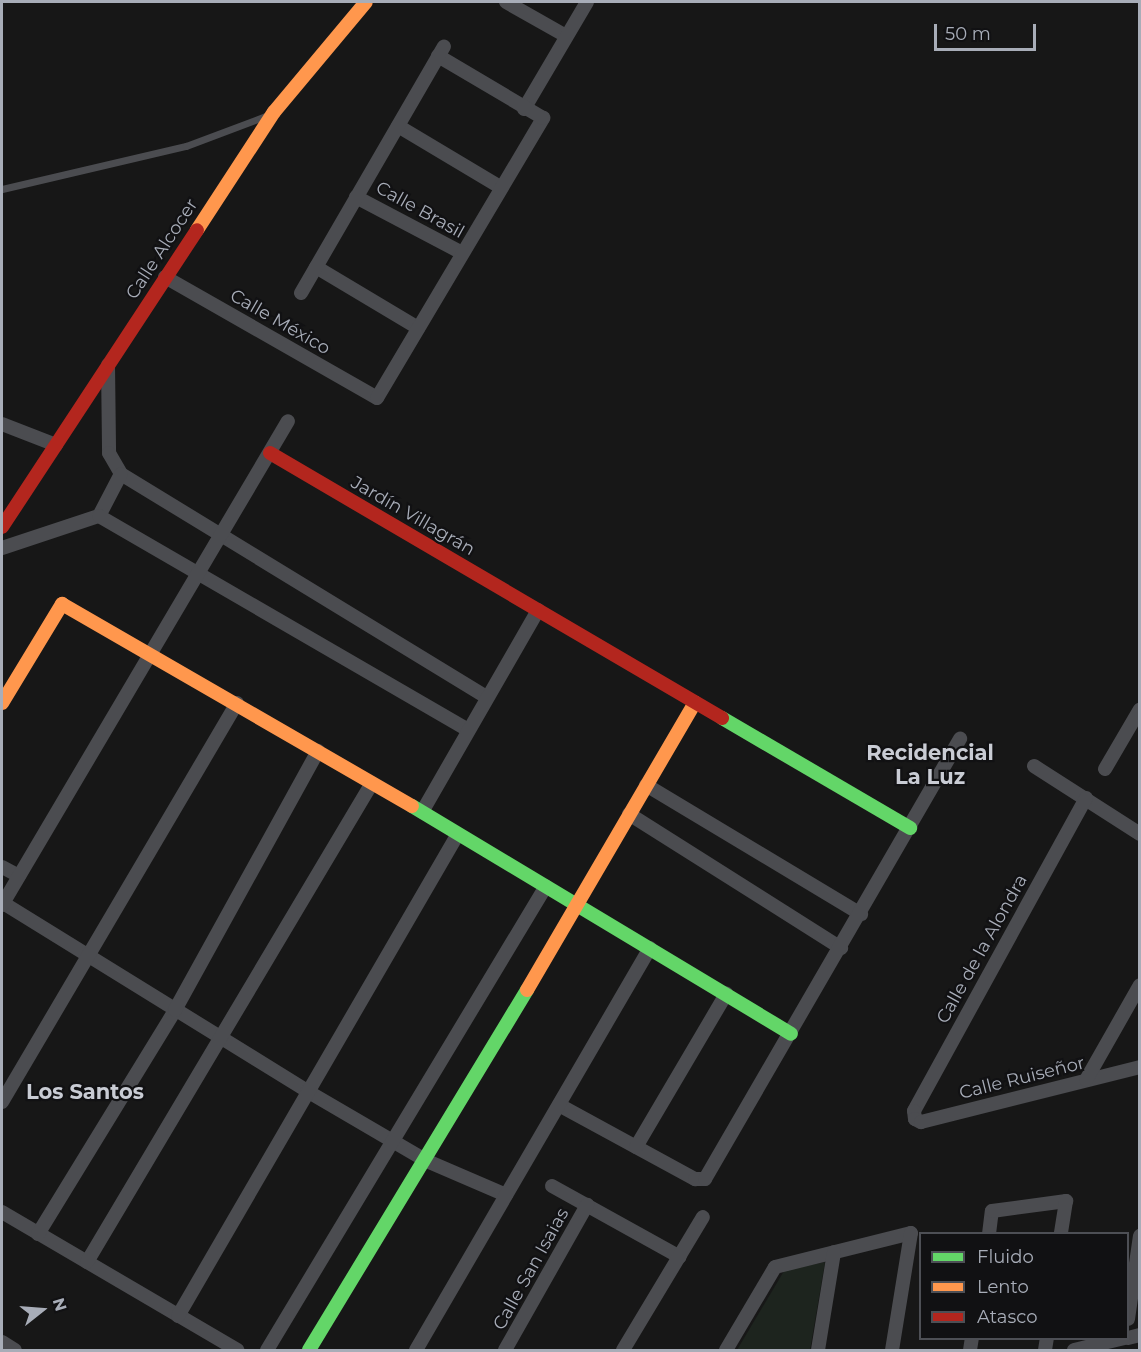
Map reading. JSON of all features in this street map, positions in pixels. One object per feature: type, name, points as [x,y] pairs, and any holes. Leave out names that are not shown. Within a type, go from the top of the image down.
[{"type":"street","name":"Calle Alcocer","points":[[2,527],[274,112],[366,2]]},
{"type":"street","points":[[506,2],[566,36]]},
{"type":"street","points":[[524,109],[587,2]]},
{"type":"street","points":[[357,197],[441,51],[524,109],[543,118],[462,253]]},
{"type":"street","points":[[398,126],[500,187]]},
{"type":"street","name":"Calle Brasil","points":[[301,293],[357,197],[462,253],[377,398]]},
{"type":"street","points":[[316,267],[418,328]]},
{"type":"street","name":"Calle México","points":[[165,277],[377,398]]},
{"type":"street","points":[[108,364],[109,453],[121,474],[221,539],[486,697]]},
{"type":"street","points":[[288,421],[154,654],[2,904],[88,954],[175,1011],[307,1091],[427,1161],[506,1195]]},
{"type":"street","points":[[2,424],[56,445]]},
{"type":"street","name":"Jardín Villagrán","points":[[270,453],[910,828]]},
{"type":"street","points":[[2,548],[99,516],[121,474]]},
{"type":"street","points":[[99,516],[197,576],[468,729]]},
{"type":"street","points":[[2,704],[62,604],[154,654],[546,886],[577,902],[791,1034]]},
{"type":"street","points":[[422,812],[538,610]]},
{"type":"street","points":[[309,1350],[427,1161],[695,702]]},
{"type":"street","points":[[2,1102],[237,703]]},
{"type":"street","points":[[1105,769],[1140,709]]},
{"type":"street","points":[[559,1105],[695,1179],[705,1179],[960,740]]},
{"type":"street","points":[[38,1234],[175,1011],[318,751]]},
{"type":"street","points":[[1034,766],[1140,834]]},
{"type":"street","points":[[87,1262],[372,783]]},
{"type":"street","points":[[646,785],[861,914]]},
{"type":"street","name":"Calle de la Alondra","points":[[915,1119],[914,1111],[1086,798]]},
{"type":"street","points":[[629,814],[841,948]]},
{"type":"street","points":[[178,1316],[458,834]]},
{"type":"street","points":[[2,867],[19,876]]},
{"type":"street","points":[[267,1350],[546,886]]},
{"type":"street","points":[[416,1350],[650,948]]},
{"type":"street","points":[[1086,1080],[1140,985]]},
{"type":"street","points":[[636,1146],[726,994]]},
{"type":"street","name":"Calle Ruiseñor","points":[[915,1119],[921,1122],[1140,1067]]},
{"type":"street","points":[[552,1186],[680,1257]]},
{"type":"street","points":[[989,1232],[992,1211],[1066,1201],[1061,1232]]},
{"type":"street","name":"Calle San Isaias","points":[[505,1350],[587,1205]]},
{"type":"street","points":[[2,1212],[237,1350]]},
{"type":"street","points":[[623,1350],[703,1217]]},
{"type":"street","points":[[726,1350],[775,1267],[911,1233],[892,1350]]},
{"type":"street","points":[[1129,1312],[1140,1236]]},
{"type":"street","points":[[818,1350],[834,1252]]},
{"type":"street","points":[[1074,1350],[1116,1340]]},
{"type":"street","points":[[2,1342],[15,1350]]},
{"type":"lane","points":[[2,189],[186,146],[274,112]]},
{"type":"shaded area","points":[[825,1262],[810,1350],[737,1350],[784,1271]]},
{"type":"traffic: fast","points":[[722,718],[910,828]]},
{"type":"traffic: fast","points":[[412,806],[791,1034]]},
{"type":"traffic: fast","points":[[309,1350],[527,990]]},
{"type":"traffic: slow","points":[[197,230],[274,112],[366,2]]},
{"type":"traffic: slow","points":[[2,703],[62,604],[412,806]]},
{"type":"traffic: slow","points":[[527,990],[695,702]]},
{"type":"traffic: jam","points":[[2,527],[197,230]]},
{"type":"traffic: jam","points":[[270,453],[722,718]]},
{"type":"district","name":"Recidencial La Luz","points":[[930,765]]},
{"type":"district","name":"Los Santos","points":[[85,1092]]}]
